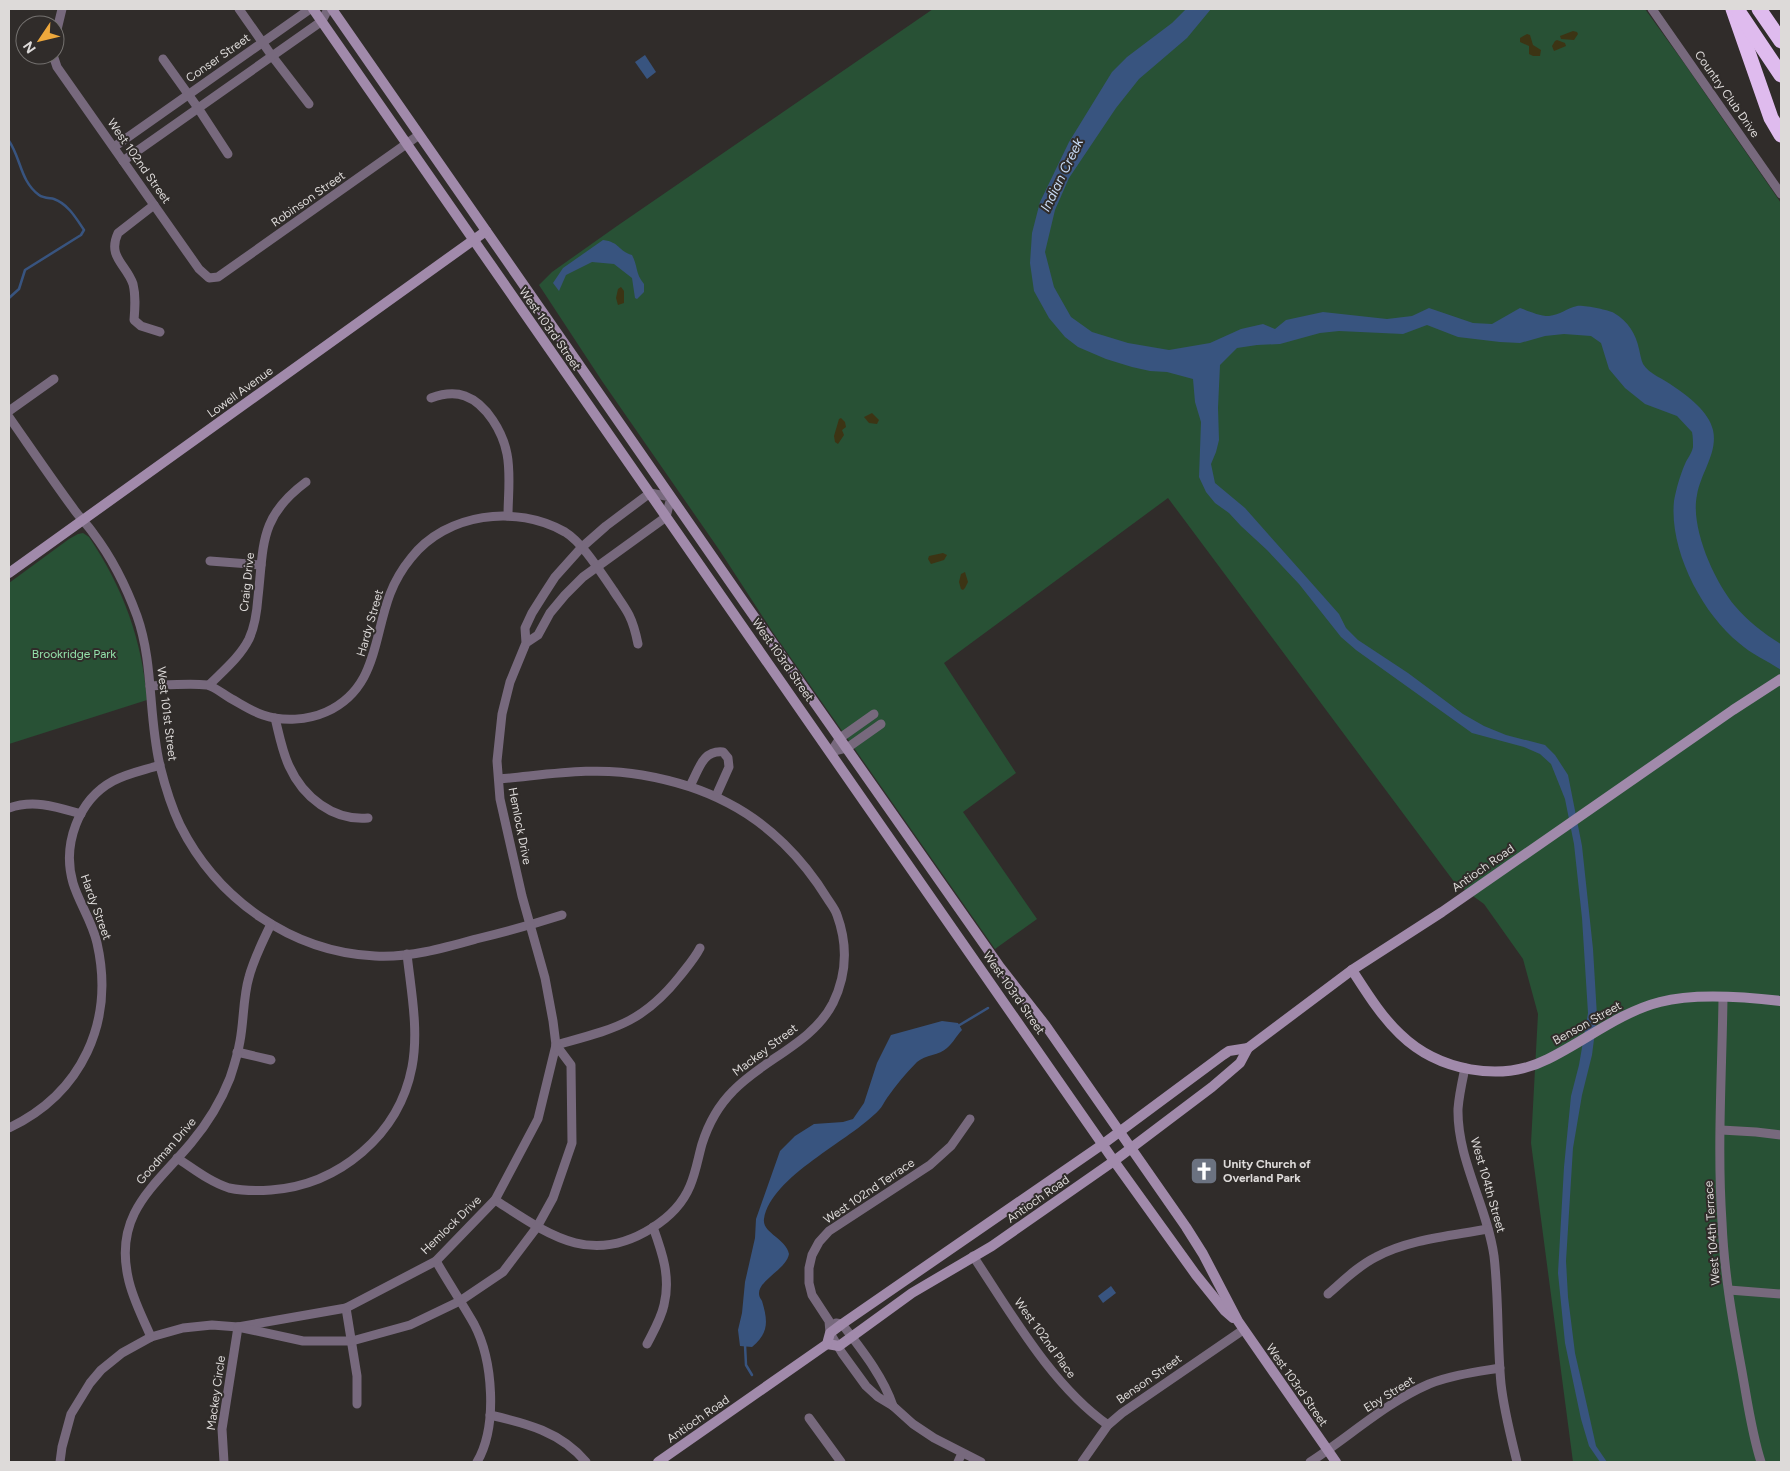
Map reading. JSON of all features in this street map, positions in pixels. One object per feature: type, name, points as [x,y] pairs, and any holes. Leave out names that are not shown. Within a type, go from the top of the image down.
[{"type":"highway","points":[[1735,9],[1781,75]]},
{"type":"highway","points":[[1735,9],[1771,118],[1781,135]]},
{"type":"highway","points":[[1759,9],[1781,41]]},
{"type":"main road","name":"West 103rd Street","points":[[312,9],[1114,1161],[1210,1294],[1241,1326]]},
{"type":"main road","name":"West 103rd Street","points":[[330,9],[1000,967],[1046,1026],[1186,1227],[1203,1254],[1241,1326],[1336,1462]]},
{"type":"main road","name":"Lowell Avenue","points":[[9,573],[486,231]]},
{"type":"main road","name":"Antioch Road","points":[[1733,710],[1781,670]]},
{"type":"main road","name":"Antioch Road","points":[[839,1346],[912,1293],[992,1246],[1114,1161],[1212,1088],[1240,1063],[1248,1048],[1352,970],[1442,912],[1733,710],[1781,679]]},
{"type":"main road","points":[[1352,970],[1386,1020],[1400,1035],[1431,1057],[1465,1068]]},
{"type":"main road","name":"Benson Street","points":[[1465,1068],[1481,1071],[1523,1068],[1546,1060],[1627,1015],[1660,1002],[1676,999],[1723,998],[1781,1001]]},
{"type":"main road","name":"Antioch Road","points":[[830,1333],[1103,1144],[1223,1055],[1229,1051],[1248,1048]]},
{"type":"main road","points":[[1210,1294],[1209,1282],[1212,1273]]},
{"type":"main road","points":[[830,1333],[826,1344],[839,1346]]},
{"type":"main road","name":"Antioch Road","points":[[658,1462],[826,1344]]},
{"type":"street","name":"Conser Street","points":[[239,9],[309,104]]},
{"type":"street","name":"Conser Street","points":[[114,147],[262,42],[312,9]]},
{"type":"street","points":[[123,161],[322,21],[330,9]]},
{"type":"street","name":"Country Club Drive","points":[[1652,9],[1781,194]]},
{"type":"street","name":"Conser Street","points":[[163,59],[228,154]]},
{"type":"street","name":"West 102nd Street","points":[[56,65],[200,270],[209,278]]},
{"type":"street","name":"Robinson Street","points":[[209,278],[218,278],[419,135]]},
{"type":"street","points":[[154,205],[118,233],[114,248],[132,284],[136,304],[134,320],[141,326],[160,332]]},
{"type":"street","points":[[9,411],[54,379]]},
{"type":"street","points":[[431,398],[449,394],[465,396],[486,412],[495,425],[503,440],[509,466],[508,516]]},
{"type":"street","name":"West 101st Street","points":[[9,417],[110,558],[123,583],[139,625],[146,655],[157,749],[171,803],[194,849],[225,889],[244,906],[298,939],[343,952],[375,956],[436,950],[562,915]]},
{"type":"street","name":"Craig Drive","points":[[209,686],[233,660],[249,638],[255,622],[264,540],[270,521],[285,500],[306,482]]},
{"type":"street","points":[[650,493],[670,496],[666,517]]},
{"type":"street","name":"Hemlock Drive","points":[[238,1327],[346,1308],[436,1262],[495,1200],[538,1120],[556,1045],[545,978],[522,896],[500,799],[498,779],[502,714],[510,682],[526,643],[525,628],[532,613],[556,577],[581,548],[606,526],[650,493]]},
{"type":"street","name":"Hardy Street","points":[[209,686],[248,709],[275,718],[299,719],[315,716],[347,699],[365,678],[390,593],[399,575],[423,545],[439,533],[459,524],[479,518],[508,516],[531,519],[566,533],[597,566]]},
{"type":"street","name":"Hemlock Drive","points":[[526,643],[538,635],[550,613],[565,595],[597,566],[666,517]]},
{"type":"street","points":[[210,561],[261,565]]},
{"type":"street","points":[[597,566],[629,613],[638,644]]},
{"type":"street","points":[[150,686],[209,686]]},
{"type":"street","points":[[831,752],[840,738],[874,714]]},
{"type":"street","points":[[275,718],[289,767],[309,795],[334,813],[357,819],[368,818]]},
{"type":"street","points":[[831,752],[847,748],[882,724]]},
{"type":"street","points":[[498,779],[566,773],[618,772],[642,775],[690,786],[716,796],[729,767],[728,758],[723,752],[714,751],[706,755],[690,786]]},
{"type":"street","name":"Hardy Street","points":[[9,1128],[39,1111],[69,1083],[86,1054],[97,1025],[102,1001],[101,965],[92,926],[73,882],[69,861],[71,839],[75,827],[81,814],[94,797],[106,786],[127,775],[160,765]]},
{"type":"street","name":"Mackey Street","points":[[495,1200],[537,1227],[574,1243],[591,1245],[618,1243],[638,1237],[664,1220],[686,1194],[696,1171],[702,1144],[709,1126],[720,1106],[733,1090],[754,1072],[809,1033],[822,1020],[832,1005],[842,979],[845,964],[845,949],[836,913],[819,886],[794,855],[770,830],[716,796]]},
{"type":"street","points":[[9,808],[21,805],[47,804],[81,814]]},
{"type":"street","name":"Goodman Drive","points":[[151,1337],[128,1277],[126,1244],[130,1223],[140,1201],[149,1189],[208,1121],[230,1078],[237,1052],[249,978],[271,924]]},
{"type":"street","points":[[556,1045],[609,1030],[633,1020],[665,995],[696,956],[700,948]]},
{"type":"street","points":[[177,1158],[215,1183],[231,1188],[259,1191],[288,1188],[318,1180],[338,1170],[366,1149],[382,1132],[394,1114],[405,1091],[412,1068],[415,1048],[415,1027],[407,954]]},
{"type":"street","name":"West 104th Terrace","points":[[1723,998],[1720,1130],[1722,1224],[1729,1290],[1752,1426],[1761,1462]]},
{"type":"street","name":"Hemlock Drive","points":[[60,1462],[71,1414],[90,1382],[101,1370],[122,1353],[151,1337],[184,1328],[202,1326],[238,1327],[303,1341],[352,1341],[410,1325],[460,1301],[503,1272],[537,1227],[553,1198],[572,1143],[571,1065],[556,1045]]},
{"type":"street","points":[[237,1052],[271,1060]]},
{"type":"street","name":"West 104th Street","points":[[1465,1068],[1460,1095],[1459,1126],[1463,1148],[1494,1254],[1503,1399],[1517,1462]]},
{"type":"street","name":"West 102nd Terrace","points":[[970,1119],[959,1136],[941,1156],[829,1231],[819,1242],[810,1262],[809,1283],[812,1295],[829,1322],[830,1333],[866,1386],[918,1428],[981,1462]]},
{"type":"street","points":[[1720,1130],[1781,1135]]},
{"type":"street","points":[[646,1344],[664,1305],[667,1286],[663,1255],[653,1227]]},
{"type":"street","points":[[1328,1294],[1355,1270],[1376,1257],[1399,1247],[1488,1229]]},
{"type":"street","name":"West 102nd Place","points":[[973,1256],[1032,1343],[1059,1378],[1077,1400],[1108,1425]]},
{"type":"street","points":[[436,1262],[474,1325],[483,1348],[490,1388],[490,1415],[485,1442],[477,1462]]},
{"type":"street","points":[[1729,1290],[1781,1294]]},
{"type":"street","points":[[346,1308],[357,1376],[356,1404]]},
{"type":"street","points":[[829,1322],[842,1324]]},
{"type":"street","name":"West 102nd Terrace","points":[[842,1324],[887,1389],[893,1406]]},
{"type":"street","name":"Benson Street","points":[[1082,1462],[1108,1425],[1122,1413],[1241,1326]]},
{"type":"street","name":"Mackey Circle","points":[[224,1462],[222,1429],[238,1327]]},
{"type":"street","name":"Eby Street","points":[[1310,1462],[1394,1403],[1429,1384],[1460,1374],[1500,1368]]},
{"type":"street","points":[[490,1415],[539,1428],[568,1445],[586,1462]]},
{"type":"street","points":[[809,1418],[841,1462]]},
{"type":"street","points":[[958,1462],[962,1453]]},
{"type":"green space","points":[[933,9],[1645,9],[1781,203],[1781,1462],[1573,1462],[1531,1143],[1538,1014],[1523,959],[1484,904],[1455,883],[1168,498],[944,663],[1016,773],[963,812],[1037,919],[995,949],[772,631],[720,551],[602,381],[539,285],[552,272],[617,226]]},
{"type":"green space","name":"Brookridge Park","points":[[83,533],[89,537],[112,575],[129,615],[141,656],[147,700],[9,744],[9,583],[69,539]]},
{"type":"sand","points":[[1573,31],[1578,34],[1574,40],[1561,39],[1560,36]]},
{"type":"sand","points":[[1527,34],[1530,35],[1533,45],[1541,50],[1540,56],[1529,54],[1529,46],[1520,42],[1520,38]]},
{"type":"sand","points":[[1557,40],[1565,43],[1566,46],[1554,51],[1552,46]]},
{"type":"sand","points":[[621,287],[624,291],[624,303],[618,305],[616,298],[618,289]]},
{"type":"sand","points":[[872,413],[879,420],[877,424],[869,423],[864,417]]},
{"type":"sand","points":[[841,418],[845,422],[846,427],[842,430],[844,435],[838,444],[835,442],[834,436],[839,419]]},
{"type":"sand","points":[[943,553],[947,555],[944,560],[931,564],[928,559],[929,556]]},
{"type":"sand","points":[[965,572],[968,582],[963,590],[959,582],[961,574]]},
{"type":"water","points":[[1186,9],[1211,9],[1187,38],[1139,79],[1116,108],[1069,178],[1055,210],[1045,252],[1054,287],[1071,317],[1092,332],[1128,343],[1169,350],[1210,343],[1241,329],[1263,324],[1275,329],[1286,320],[1323,312],[1387,319],[1412,316],[1429,308],[1473,323],[1492,324],[1520,308],[1549,316],[1577,306],[1607,310],[1614,313],[1627,324],[1633,333],[1638,343],[1642,362],[1646,368],[1691,400],[1703,411],[1711,423],[1714,438],[1713,447],[1697,495],[1696,508],[1700,538],[1719,583],[1735,606],[1756,627],[1781,644],[1781,670],[1739,643],[1725,630],[1701,598],[1683,560],[1674,520],[1674,501],[1677,487],[1693,447],[1692,432],[1677,416],[1645,404],[1625,388],[1609,369],[1601,343],[1591,336],[1564,334],[1545,336],[1520,343],[1458,337],[1427,325],[1403,334],[1339,331],[1320,333],[1280,344],[1237,348],[1220,365],[1219,440],[1211,464],[1215,483],[1245,508],[1339,614],[1346,628],[1358,640],[1408,673],[1463,714],[1484,726],[1506,735],[1545,745],[1555,755],[1568,775],[1582,846],[1593,949],[1597,1016],[1592,1055],[1582,1095],[1573,1148],[1566,1261],[1568,1297],[1575,1353],[1596,1446],[1607,1462],[1600,1462],[1589,1446],[1581,1419],[1565,1343],[1558,1273],[1564,1167],[1571,1096],[1579,1065],[1588,1013],[1582,918],[1574,844],[1565,799],[1551,764],[1540,754],[1524,747],[1472,733],[1356,650],[1341,637],[1299,584],[1267,550],[1229,513],[1215,503],[1206,492],[1199,477],[1201,422],[1195,402],[1193,379],[1167,372],[1132,367],[1106,359],[1078,347],[1065,337],[1049,318],[1034,291],[1030,263],[1032,233],[1040,202],[1069,142],[1112,72],[1127,57],[1172,23]]},
{"type":"water","points":[[645,55],[656,72],[647,79],[635,62]]},
{"type":"water","points":[[603,240],[613,243],[632,255],[639,276],[644,284],[644,292],[637,299],[635,298],[632,278],[614,264],[592,262],[566,275],[559,291],[553,283],[563,268]]},
{"type":"water","points":[[942,1021],[958,1023],[962,1030],[949,1046],[917,1062],[879,1110],[866,1122],[796,1174],[781,1188],[770,1203],[764,1224],[784,1244],[789,1254],[783,1265],[767,1279],[760,1289],[759,1295],[766,1321],[762,1337],[752,1347],[740,1346],[738,1330],[742,1313],[745,1282],[755,1238],[756,1219],[780,1151],[795,1136],[814,1124],[843,1122],[853,1119],[864,1103],[877,1063],[891,1035]]},
{"type":"water","points":[[1111,1286],[1116,1293],[1103,1303],[1098,1296]]},
{"type":"waterway","name":"Indian Creek","points":[[9,141],[24,176],[33,189],[41,196],[54,199],[63,204],[84,230],[81,235],[25,270],[19,289],[9,298]]},
{"type":"waterway","points":[[958,1026],[988,1008]]},
{"type":"waterway","points":[[745,1345],[746,1365],[752,1375]]},
{"type":"place","name":"Unity Church of Overland Park","points":[[1204,1171]]}]
